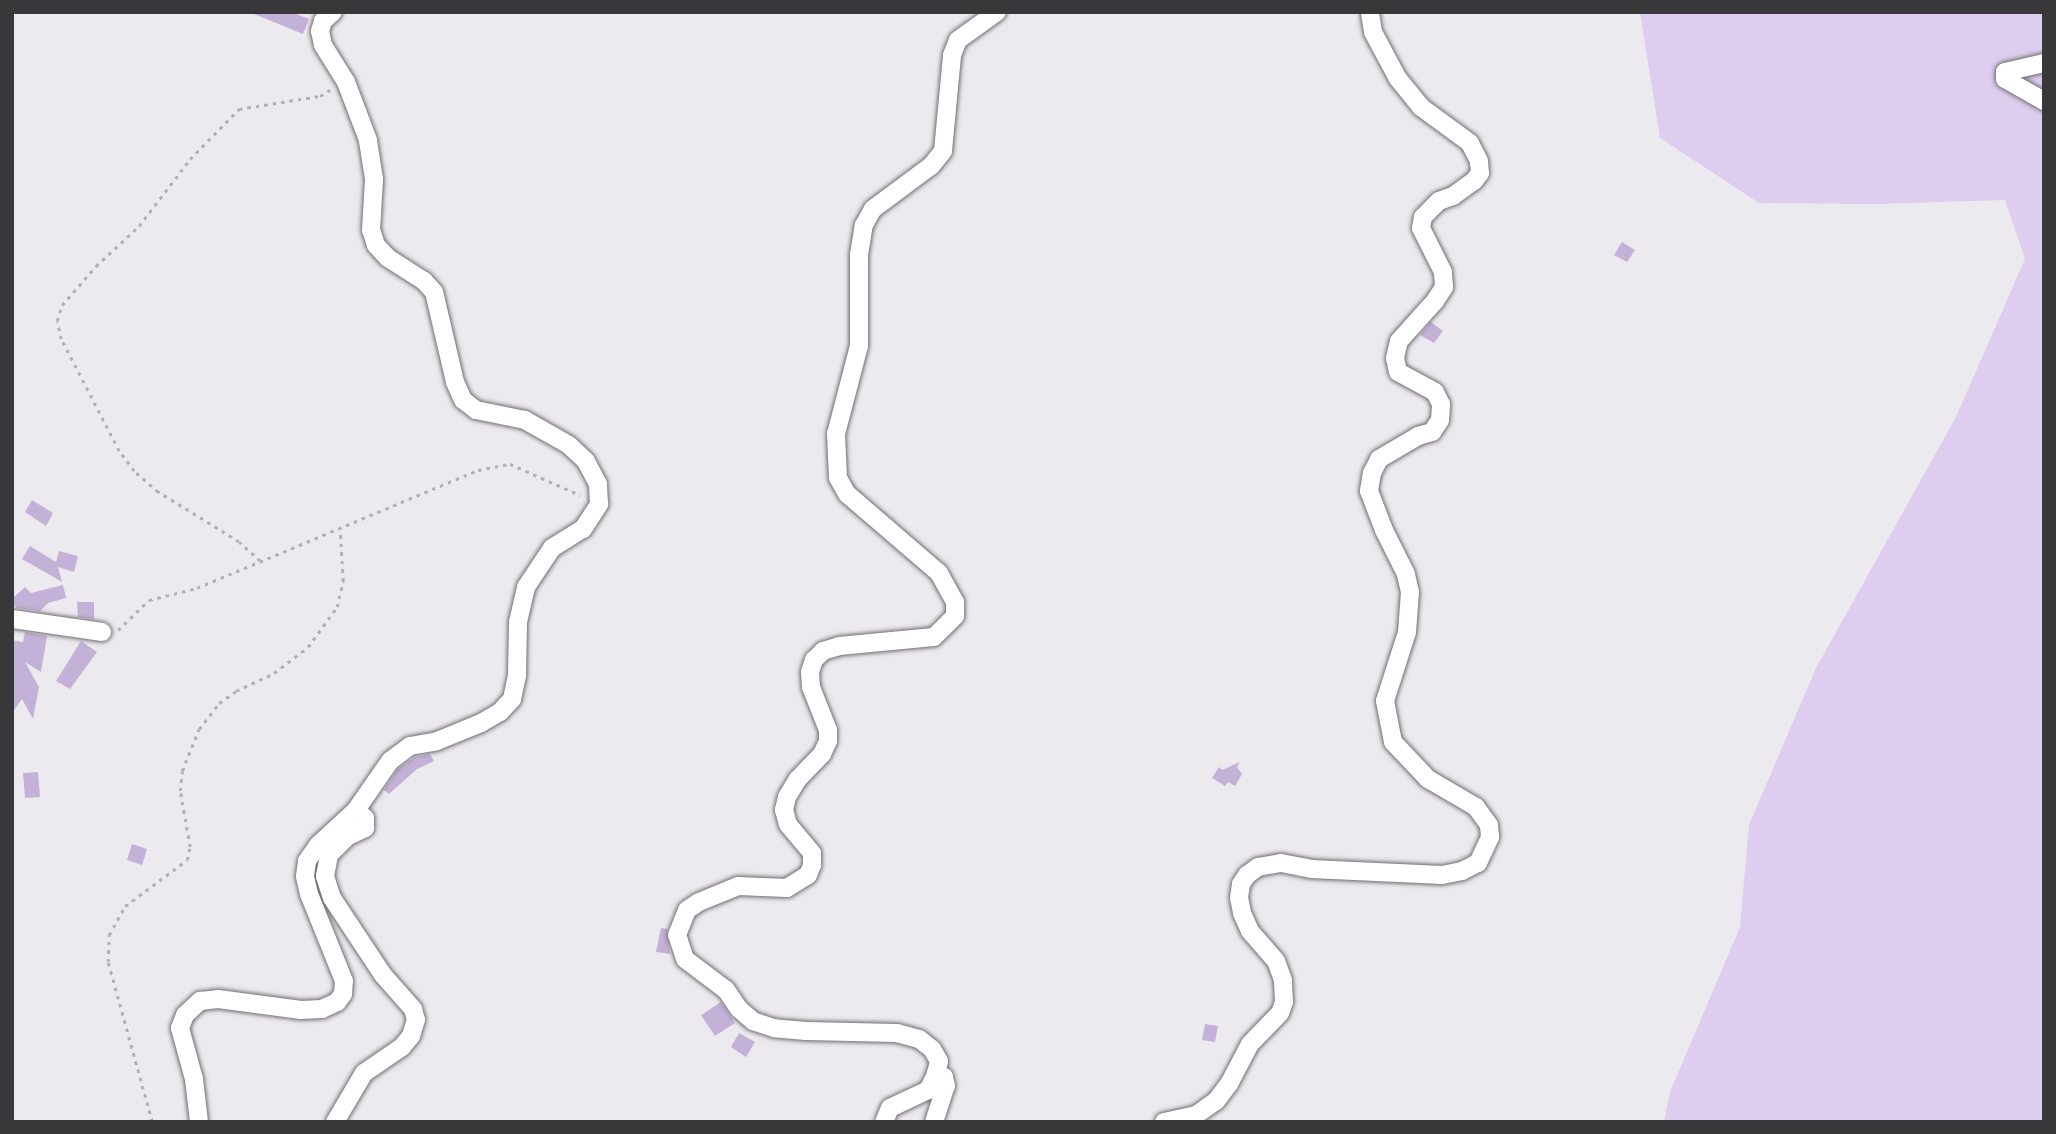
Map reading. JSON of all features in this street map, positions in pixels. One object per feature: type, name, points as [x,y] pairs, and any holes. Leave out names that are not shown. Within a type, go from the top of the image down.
[{"type":"street","points":[[199,1122],[194,1079],[180,1028],[186,1015],[200,1002],[218,999],[301,1010],[322,1009],[337,1002],[343,994],[344,981],[324,936],[305,876],[307,861],[318,845],[356,810],[390,761],[410,746],[437,741],[481,723],[500,712],[512,699],[517,675],[518,622],[526,587],[552,548],[583,529],[599,504],[598,484],[586,461],[569,445],[525,420],[476,410],[463,400],[455,382],[434,292],[424,281],[388,258],[376,245],[371,230],[373,179],[368,140],[346,82],[323,45],[320,32],[323,21],[333,12]]},
{"type":"street","points":[[884,1122],[890,1108],[928,1090],[939,1061],[932,1049],[919,1039],[897,1033],[806,1031],[774,1028],[753,1021],[739,1009],[726,990],[685,959],[677,934],[687,910],[699,902],[738,886],[787,888],[808,875],[812,865],[812,853],[788,824],[785,810],[787,797],[798,779],[822,754],[828,741],[828,730],[811,687],[810,672],[814,660],[823,651],[839,646],[934,637],[955,616],[955,602],[939,573],[847,494],[838,478],[836,434],[859,346],[859,255],[864,225],[873,209],[931,166],[943,151],[952,55],[958,40],[997,12]]},
{"type":"street","points":[[1164,1122],[1196,1115],[1216,1101],[1229,1084],[1250,1044],[1280,1013],[1284,1002],[1283,980],[1276,961],[1250,931],[1242,913],[1239,898],[1241,884],[1247,875],[1258,867],[1281,863],[1311,869],[1442,875],[1462,872],[1478,863],[1490,837],[1485,817],[1476,807],[1428,779],[1392,742],[1385,701],[1407,632],[1410,592],[1406,574],[1384,530],[1369,491],[1372,473],[1380,459],[1406,442],[1432,432],[1440,420],[1441,404],[1435,392],[1398,372],[1395,358],[1399,341],[1444,287],[1443,272],[1421,228],[1423,217],[1438,201],[1453,196],[1474,181],[1480,173],[1479,161],[1470,143],[1421,107],[1397,77],[1373,32],[1370,12]]},
{"type":"street","points":[[2044,63],[2005,72],[2005,79],[2044,101]]},
{"type":"street","points":[[12,619],[102,632]]},
{"type":"street","points":[[335,1122],[364,1073],[402,1047],[411,1036],[416,1020],[413,1009],[383,975],[332,898],[325,876],[329,855],[348,836],[365,828],[365,818],[356,810]]},
{"type":"street","points":[[933,1122],[946,1086],[944,1077],[936,1074]]},
{"type":"path","points":[[260,561],[239,542],[158,492],[134,471],[119,451],[61,339],[57,321],[62,305],[96,266],[139,226],[190,159],[239,109],[320,96],[346,82]]},
{"type":"path","points":[[102,632],[117,631],[149,600],[197,588],[478,470],[510,464],[599,504]]},
{"type":"path","points":[[152,1122],[108,962],[109,935],[125,906],[187,860],[190,846],[180,791],[182,771],[199,729],[219,703],[236,691],[274,673],[308,647],[337,607],[343,581],[340,530]]},
{"type":"shaded area","points":[[1640,12],[2044,12],[2044,1122],[1664,1122],[1670,1092],[1740,927],[1749,825],[1816,668],[1956,417],[2025,259],[2005,200],[1877,204],[1759,203],[1660,138]]},
{"type":"building","points":[[249,12],[291,12],[309,19],[303,34]]},
{"type":"building","points":[[1622,242],[1635,250],[1627,262],[1614,255]]},
{"type":"building","points":[[1431,322],[1443,331],[1434,343],[1420,335]]},
{"type":"building","points":[[32,500],[53,513],[46,526],[25,512]]},
{"type":"building","points":[[30,546],[56,562],[59,551],[78,556],[74,572],[58,567],[62,582],[22,559]]},
{"type":"building","points":[[63,585],[66,598],[48,603],[40,611],[17,608],[12,603],[12,599],[25,587],[31,593]]},
{"type":"building","points":[[77,602],[94,602],[94,619],[78,617]]},
{"type":"building","points":[[25,632],[47,636],[41,672],[25,662],[39,687],[33,719],[22,699],[12,713],[12,640],[23,642]]},
{"type":"building","points":[[81,641],[97,652],[70,689],[56,681]]},
{"type":"building","points":[[430,754],[434,761],[417,769],[389,794],[384,790],[398,769],[415,757]]},
{"type":"building","points":[[1240,762],[1237,767],[1242,774],[1235,786],[1228,782],[1225,786],[1212,778],[1219,767],[1222,770]]},
{"type":"building","points":[[38,772],[40,797],[25,798],[23,773]]},
{"type":"building","points":[[132,844],[147,849],[142,865],[127,860]]},
{"type":"building","points":[[661,928],[667,929],[670,954],[656,952]]},
{"type":"building","points":[[721,1002],[735,1023],[715,1036],[701,1015]]},
{"type":"building","points":[[1205,1024],[1218,1026],[1215,1042],[1202,1040]]},
{"type":"building","points":[[739,1033],[755,1042],[746,1057],[731,1047]]}]
